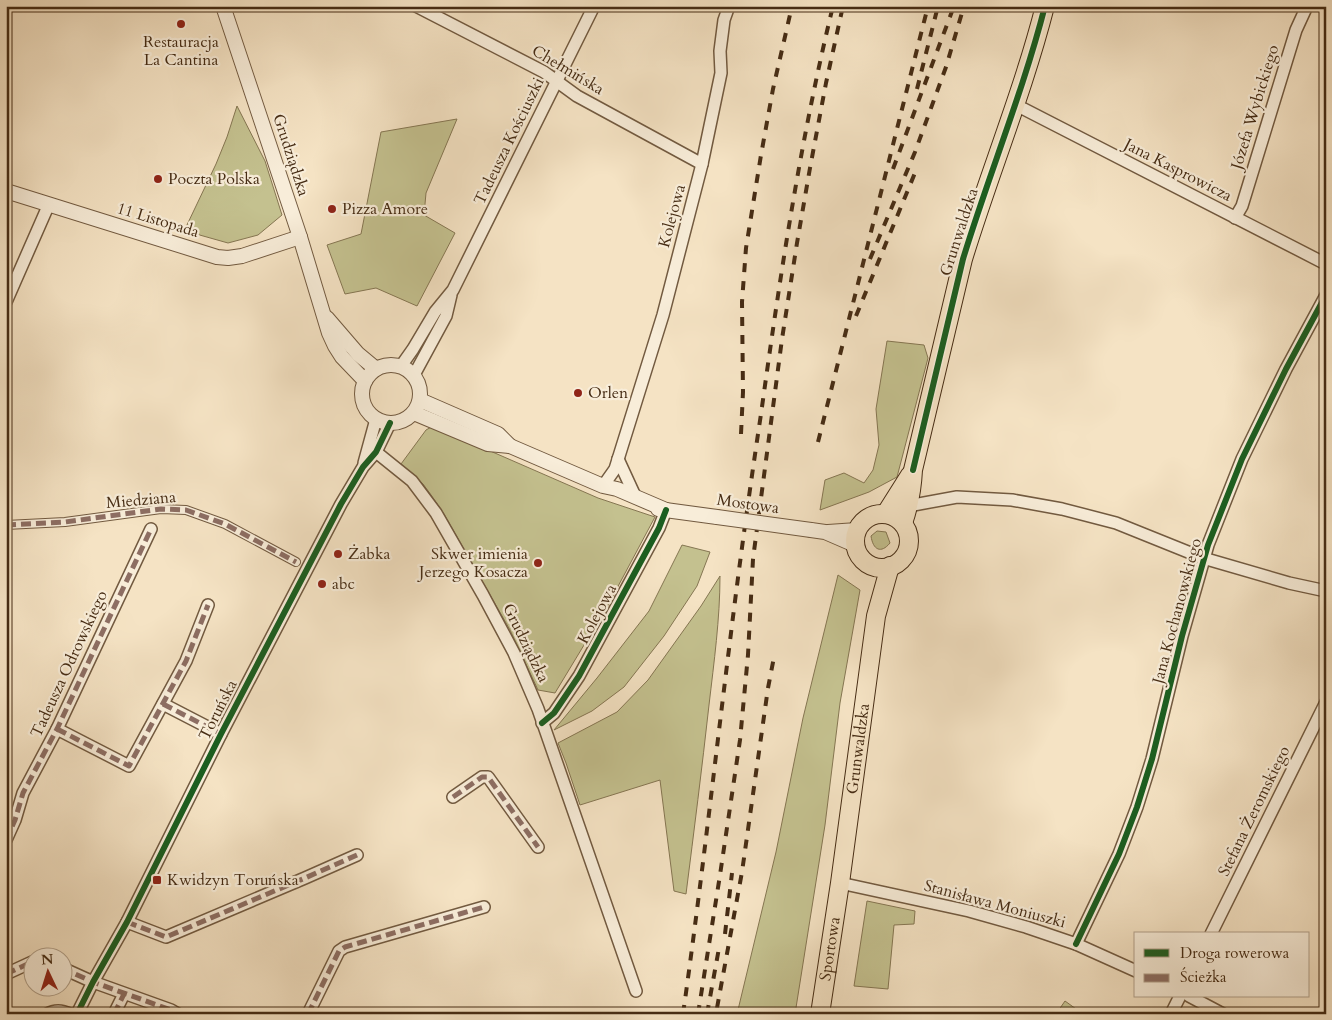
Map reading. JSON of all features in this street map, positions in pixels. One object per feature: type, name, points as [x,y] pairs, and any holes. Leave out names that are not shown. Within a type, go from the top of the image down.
[{"type":"main road","name":"Grunwaldzka","points":[[903,523],[912,487],[913,470],[963,259],[1016,105],[1045,6]]},
{"type":"main road","name":"Grunwaldzka","points":[[886,514],[913,470]]},
{"type":"main road","points":[[876,514],[886,514],[903,523],[908,532],[909,543],[906,553],[899,561],[882,566],[865,561],[858,554],[856,537],[862,523],[868,518],[876,514]]},
{"type":"main road","name":"Grunwaldzka","points":[[840,883],[882,566]]},
{"type":"main road","name":"Sportowa","points":[[820,1014],[840,883]]},
{"type":"street","name":"Grudziądzka","points":[[223,6],[300,237],[329,333],[342,357],[365,381]]},
{"type":"street","name":"Chełmińska","points":[[416,6],[544,72],[577,96],[702,164]]},
{"type":"street","name":"Tadeusza Kościuszki","points":[[414,375],[446,316],[453,290],[594,6]]},
{"type":"street","name":"Kolejowa","points":[[603,486],[615,469],[663,315],[702,164],[721,73],[720,51],[728,6]]},
{"type":"street","name":"Józefa Wybickiego","points":[[1235,218],[1242,206],[1296,30],[1307,6]]},
{"type":"street","name":"Jana Kasprowicza","points":[[1016,105],[1326,264]]},
{"type":"street","name":"11 Listopada","points":[[6,191],[217,257],[242,256],[300,237]]},
{"type":"street","points":[[6,302],[49,204]]},
{"type":"street","name":"Tadeusza Kościuszki","points":[[401,366],[435,312],[453,290]]},
{"type":"street","name":"Jana Kochanowskiego","points":[[1076,944],[1119,854],[1145,783],[1204,558],[1242,459],[1286,369],[1326,295]]},
{"type":"street","name":"Grudziądzka","points":[[325,316],[358,354],[376,369]]},
{"type":"street","points":[[392,364],[401,366],[408,369],[419,383],[421,391],[417,406],[407,418],[399,422],[383,422],[370,414],[362,398],[362,389],[365,381],[376,369],[392,364]]},
{"type":"street","name":"Mostowa","points":[[417,406],[498,434],[510,446],[603,486],[617,489],[666,510]]},
{"type":"street","name":"Toruńska","points":[[363,467],[376,419]]},
{"type":"street","name":"Toruńska","points":[[77,1014],[127,922],[221,734],[341,504],[363,467],[376,452],[390,423]]},
{"type":"street","name":"Grudziądzka","points":[[376,452],[412,481],[436,513],[514,653],[532,695],[636,990]]},
{"type":"street","points":[[618,459],[635,496]]},
{"type":"street","name":"Mostowa","points":[[603,486],[612,496],[648,508],[856,537]]},
{"type":"street","points":[[908,506],[957,497],[1012,500],[1062,509],[1116,523],[1204,558],[1289,583],[1326,591]]},
{"type":"street","name":"Miedziana","points":[[6,526],[65,522],[161,510],[186,510],[225,524],[296,562]]},
{"type":"street","name":"Kolejowa","points":[[542,723],[554,713],[579,676],[659,528],[666,510]]},
{"type":"street","name":"Tadeusza Odrowskiego","points":[[6,840],[16,820],[23,793],[57,729],[151,530]]},
{"type":"street","points":[[57,729],[129,766],[186,661],[208,605]]},
{"type":"street","name":"Stefana Żeromskiego","points":[[1212,932],[1326,702]]},
{"type":"street","points":[[163,704],[221,734]]},
{"type":"street","points":[[453,797],[482,777],[488,778],[538,847]]},
{"type":"street","points":[[127,922],[166,937],[357,855]]},
{"type":"street","name":"Stanisława Moniuszki","points":[[840,883],[969,911],[1055,935],[1134,970]]},
{"type":"street","points":[[308,1014],[339,951],[345,947],[484,907]]},
{"type":"street","points":[[6,974],[22,967]]},
{"type":"street","points":[[72,973],[178,1014]]},
{"type":"street","points":[[114,1014],[124,994]]},
{"type":"street","points":[[1171,1014],[1179,998]]},
{"type":"street","points":[[1193,998],[1223,1014]]},
{"type":"street","points":[[47,1014],[54,1010],[70,1014]]},
{"type":"shaded area","points":[[237,106],[265,161],[282,215],[258,235],[228,243],[189,232],[186,227],[216,164]]},
{"type":"shaded area","points":[[457,119],[426,193],[424,215],[455,233],[417,306],[376,288],[345,294],[327,245],[361,234],[381,132]]},
{"type":"shaded area","points":[[887,341],[924,345],[928,358],[897,477],[869,492],[820,510],[825,480],[844,473],[864,483],[873,470],[879,445],[876,409]]},
{"type":"shaded area","points":[[433,426],[598,498],[655,517],[607,607],[555,693],[538,690],[510,630],[444,514],[423,484],[401,464],[426,430]]},
{"type":"shaded area","points":[[877,531],[886,532],[890,543],[884,549],[878,549],[872,541],[871,536]]},
{"type":"shaded area","points":[[682,545],[710,552],[697,586],[664,636],[624,687],[592,711],[554,730],[649,611]]},
{"type":"shaded area","points":[[838,575],[860,590],[840,703],[825,825],[795,1014],[737,1014],[776,852],[803,718]]},
{"type":"shaded area","points":[[720,576],[715,657],[686,894],[674,891],[660,780],[580,805],[558,743],[617,712],[648,680]]},
{"type":"shaded area","points":[[867,901],[915,911],[914,924],[894,925],[888,989],[854,986]]},
{"type":"shaded area","points":[[1065,1001],[1083,1014],[1056,1014]]},
{"type":"railway","points":[[741,434],[743,392],[742,302],[746,248],[773,89],[792,6]]},
{"type":"railway","points":[[683,1014],[738,578],[776,311],[810,107],[833,6]]},
{"type":"railway","points":[[698,1014],[740,740],[748,655],[753,559],[782,339],[810,168],[843,6]]},
{"type":"railway","points":[[818,442],[928,6]]},
{"type":"railway","points":[[917,89],[938,6]]},
{"type":"railway","points":[[893,169],[954,6]]},
{"type":"railway","points":[[870,259],[915,152],[946,67],[964,6]]},
{"type":"railway","points":[[856,316],[917,168]]},
{"type":"railway","points":[[717,1008],[742,872],[774,657]]},
{"type":"railway","points":[[725,934],[732,873]]},
{"type":"railway","points":[[707,1014],[719,948]]},
{"type":"marked path","points":[[6,525],[65,522],[161,509],[186,510],[225,524],[296,562]]},
{"type":"marked path","points":[[6,840],[15,820],[23,793],[57,729],[151,529]]},
{"type":"marked path","points":[[57,729],[129,766],[186,661],[208,605]]},
{"type":"marked path","points":[[163,704],[221,734]]},
{"type":"marked path","points":[[453,797],[482,777],[488,777],[538,847]]},
{"type":"marked path","points":[[127,922],[166,937],[357,855]]},
{"type":"marked path","points":[[308,1014],[339,951],[345,947],[484,907]]},
{"type":"marked path","points":[[6,974],[22,967]]},
{"type":"marked path","points":[[72,973],[178,1014]]},
{"type":"marked path","points":[[114,1014],[124,994]]},
{"type":"marked path","points":[[47,1014],[58,1011],[70,1014]]},
{"type":"cycle path","points":[[913,470],[963,259],[1027,70],[1045,6]]},
{"type":"cycle path","points":[[1076,944],[1119,854],[1137,807],[1152,759],[1182,636],[1208,545],[1242,459],[1286,369],[1326,295]]},
{"type":"cycle path","points":[[77,1014],[127,922],[221,734],[341,504],[363,467],[376,452],[390,423]]},
{"type":"cycle path","points":[[542,723],[554,713],[579,676],[659,528],[666,510]]},
{"type":"place","name":"Restauracja La Cantina","points":[[181,24]]},
{"type":"place","name":"Poczta Polska","points":[[158,179]]},
{"type":"place","name":"Pizza Amore","points":[[332,209]]},
{"type":"place","name":"Orlen","points":[[578,393]]},
{"type":"place","name":"Żabka","points":[[338,554]]},
{"type":"place","name":"Skwer imienia Jerzego Kosacza","points":[[538,563]]},
{"type":"place","name":"abc","points":[[322,584]]},
{"type":"place","name":"Kwidzyn Toruńska","points":[[157,880]]}]
